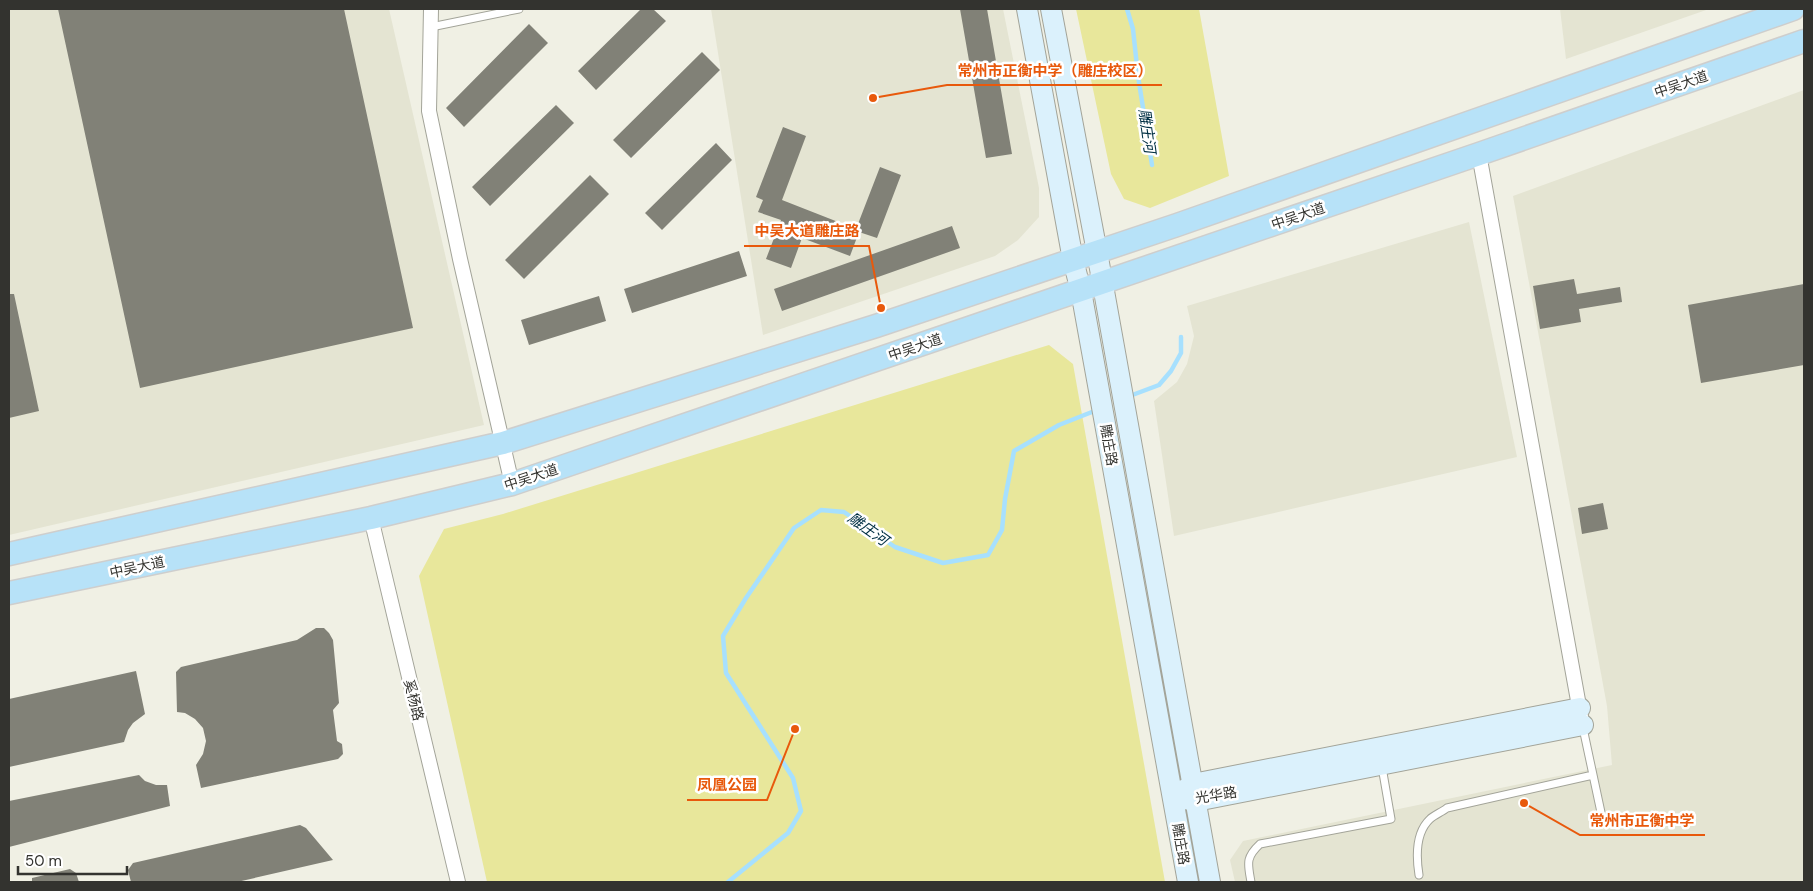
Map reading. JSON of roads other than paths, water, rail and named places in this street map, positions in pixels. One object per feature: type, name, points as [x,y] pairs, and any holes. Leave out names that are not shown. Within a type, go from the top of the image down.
[{"type":"main road","name":"雕庄路","points":[[1027,9],[1073,260],[1081,291],[1188,882]]},
{"type":"main road","name":"雕庄路","points":[[1051,9],[1098,252],[1210,882]]},
{"type":"main road","points":[[9,554],[503,443],[876,326],[1098,252],[1793,9]]},
{"type":"main road","name":"中吴大道","points":[[9,593],[370,518],[512,484],[1480,154],[1804,40]]},
{"type":"main road","name":"光华路","points":[[1194,793],[1382,764],[1581,717]]},
{"type":"main road","name":"光华路","points":[[1172,797],[1581,717]]},
{"type":"street","points":[[431,9],[429,111],[460,259],[512,484]]},
{"type":"street","points":[[1480,154],[1581,717]]},
{"type":"street","name":"奚杨路","points":[[370,518],[458,882]]},
{"type":"lane","points":[[431,27],[519,9]]},
{"type":"lane","points":[[1581,717],[1602,817]]},
{"type":"lane","points":[[1251,882],[1247,863],[1251,852],[1260,844],[1391,818],[1382,764]]},
{"type":"lane","points":[[1419,875],[1416,858],[1419,839],[1430,819],[1447,808],[1593,775]]},
{"type":"waterway","name":"雕庄河","points":[[1127,9],[1133,29],[1138,76],[1152,165]]},
{"type":"waterway","name":"雕庄河","points":[[1127,397],[1159,385],[1171,371],[1181,353],[1181,337]]},
{"type":"waterway","name":"雕庄河","points":[[728,882],[788,833],[801,811],[793,778],[726,673],[723,636],[746,598],[794,528],[821,510],[844,512],[895,547],[943,563],[988,555],[1002,530],[1005,499],[1014,451],[1059,425],[1097,410]]},
{"type":"place","name":"常州市正衡中学（雕庄校区）","points":[[873,98]]},
{"type":"place","name":"中吴大道雕庄路","points":[[881,308]]},
{"type":"place","name":"凤凰公园","points":[[795,729]]},
{"type":"place","name":"常州市正衡中学","points":[[1524,803]]}]
